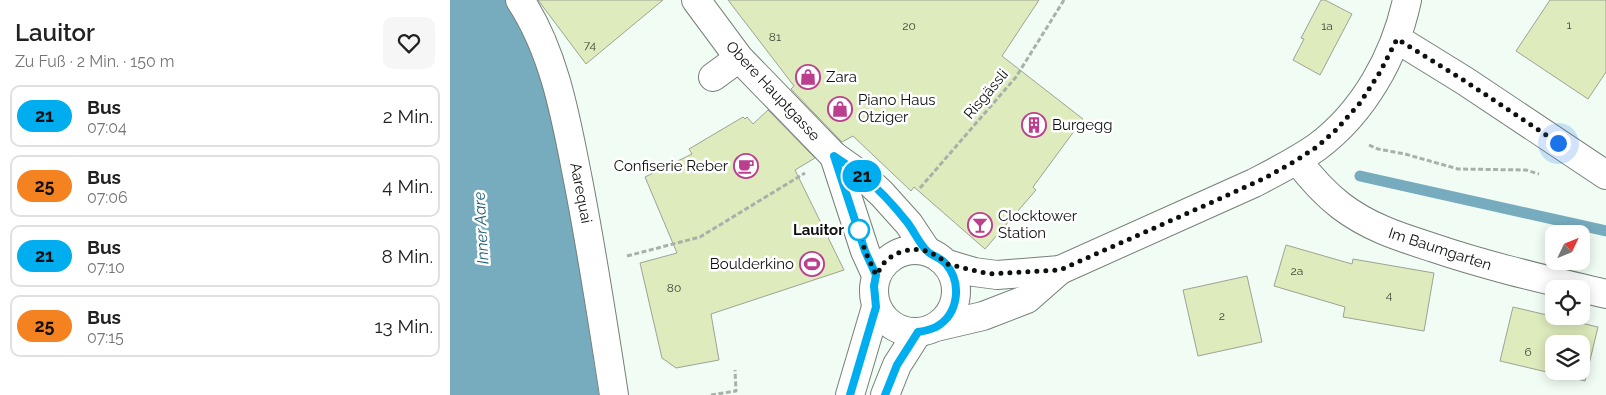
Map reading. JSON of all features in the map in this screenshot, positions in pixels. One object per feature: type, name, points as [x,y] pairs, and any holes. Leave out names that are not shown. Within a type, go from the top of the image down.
[{"type":"main road","name":"Aarequai","points":[[520,0],[550,63],[566,116],[594,264],[614,395]]},
{"type":"main road","name":"Obere Hauptgasse","points":[[696,0],[738,58],[834,156],[865,178],[882,194],[937,258]]},
{"type":"main road","points":[[876,307],[888,322],[897,327],[927,329],[983,316],[1027,299],[1060,270],[1269,176],[1297,160],[1318,146],[1336,130],[1360,103],[1380,72],[1397,39],[1407,0]]},
{"type":"main road","points":[[1397,39],[1465,81],[1606,174]]},
{"type":"main road","points":[[713,77],[738,58]]},
{"type":"main road","name":"Obere Hauptgasse","points":[[834,156],[865,251],[876,275]]},
{"type":"main road","name":"Im Baumgarten","points":[[1297,160],[1316,184],[1341,206],[1384,232],[1476,262],[1606,294]]},
{"type":"main road","points":[[850,395],[876,307],[874,286],[876,275],[886,260],[898,253],[912,249],[974,272],[997,275],[1060,270]]},
{"type":"main road","points":[[885,395],[897,365],[927,329],[949,315],[954,304],[957,291],[954,278],[937,258]]},
{"type":"path","name":"Risgässli","points":[[915,194],[1016,77],[1064,0]]},
{"type":"path","points":[[1378,150],[1405,154],[1458,169],[1526,170],[1543,175]]},
{"type":"path","points":[[594,264],[700,237],[808,172]]},
{"type":"path","points":[[711,395],[736,391],[735,370]]},
{"type":"water","name":"Inner Aare","points":[[450,0],[509,0],[534,55],[558,141],[599,395],[450,395]]},
{"type":"building","points":[[538,0],[663,0],[586,64]]},
{"type":"building","points":[[728,0],[1039,0],[1002,56],[1083,119],[1033,187],[1036,190],[985,249],[914,187],[911,191],[853,136],[842,142],[791,89],[794,86]]},
{"type":"building","points":[[1321,0],[1325,0],[1352,14],[1320,75],[1293,60],[1304,39],[1301,38]]},
{"type":"building","points":[[1550,0],[1606,0],[1606,72],[1588,99],[1516,51]]},
{"type":"building","points":[[768,110],[815,158],[795,170],[844,270],[711,314],[719,360],[676,368],[662,358],[640,263],[677,253],[645,177],[692,154],[689,149],[743,117],[745,119],[747,117],[753,124]]},
{"type":"building","points":[[1286,245],[1352,264],[1353,259],[1434,273],[1424,331],[1343,317],[1345,307],[1274,286]]},
{"type":"building","points":[[1247,276],[1262,342],[1198,356],[1183,290]]},
{"type":"building","points":[[1513,307],[1545,315],[1545,325],[1590,325],[1598,327],[1590,360],[1590,335],[1545,335],[1545,372],[1500,361]]},
{"type":"waterway","points":[[1360,176],[1606,231]]},
{"type":"bus line","name":"21","points":[[850,395],[860,367],[876,307],[874,286],[876,275],[865,251],[834,156],[865,178],[882,194],[909,224],[927,251],[939,257],[947,264],[954,278],[957,291],[954,304],[944,321],[936,327],[918,332],[904,351],[892,374],[885,395]]},
{"type":"place","name":"Zara","points":[[808,77]]},
{"type":"place","name":"Piano Haus Otziger","points":[[840,109]]},
{"type":"place","name":"Burgegg","points":[[1034,125]]},
{"type":"place","name":"Confiserie Reber","points":[[746,166]]},
{"type":"place","name":"Clocktower Station","points":[[980,225]]},
{"type":"place","name":"Lauitor","points":[[859,230]]},
{"type":"place","name":"Boulderkino","points":[[812,264]]},
{"type":"route","points":[[859,230],[865,251],[876,275],[886,260],[898,253],[912,249],[927,251],[939,257],[947,264],[974,272],[997,275],[1060,270],[1254,183],[1287,166],[1318,146],[1336,130],[1360,103],[1380,72],[1397,39],[1465,81],[1558,143]]}]
